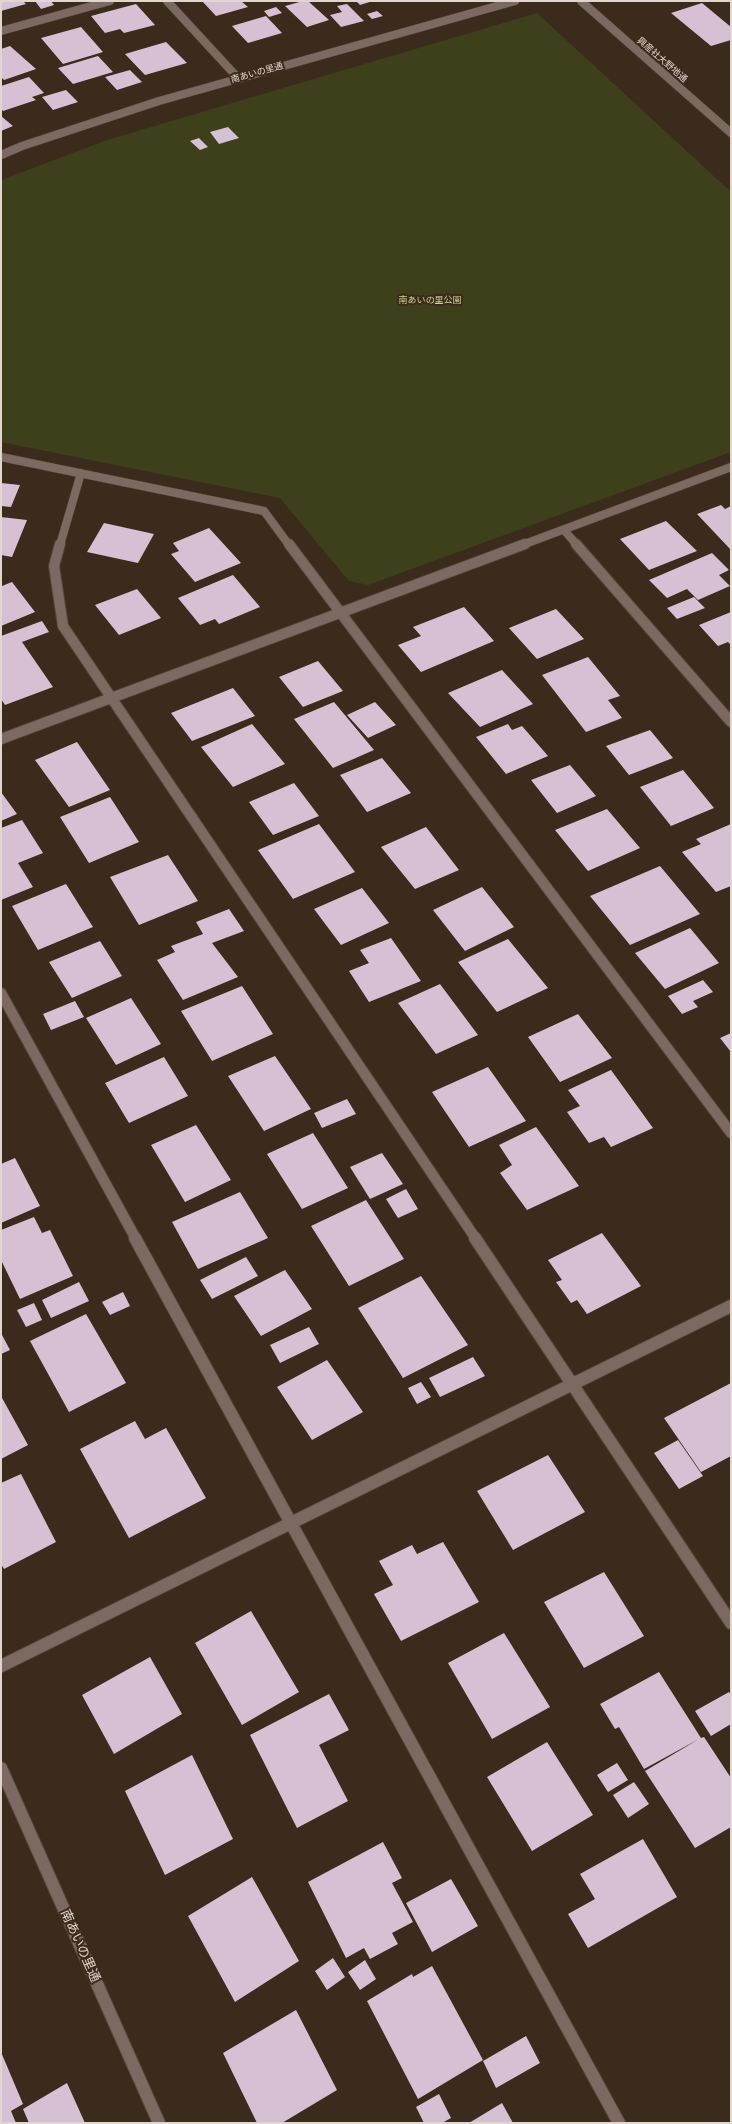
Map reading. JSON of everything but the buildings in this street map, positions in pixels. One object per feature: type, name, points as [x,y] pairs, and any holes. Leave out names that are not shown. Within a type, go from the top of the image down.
[{"type":"street","points":[[1,31],[110,1]]},
{"type":"street","points":[[167,1],[238,78]]},
{"type":"street","name":"南あいの里通","points":[[1,155],[22,146],[159,101],[515,1]]},
{"type":"street","name":"興産社大野地通","points":[[581,1],[731,133]]},
{"type":"street","points":[[1,457],[264,511],[731,1134]]},
{"type":"street","points":[[1,739],[341,614],[731,467]]},
{"type":"street","points":[[81,473],[54,566],[63,626],[573,1384],[731,1623]]},
{"type":"street","points":[[564,530],[731,722]]},
{"type":"street","points":[[1,993],[619,2123]]},
{"type":"street","points":[[1,1666],[731,1306]]},
{"type":"street","name":"南あいの里通","points":[[1,1768],[159,2123]]},
{"type":"green space","name":"南あいの里公園","points":[[537,13],[731,192],[731,452],[368,585],[349,581],[280,498],[1,442],[1,180],[107,140]]}]
